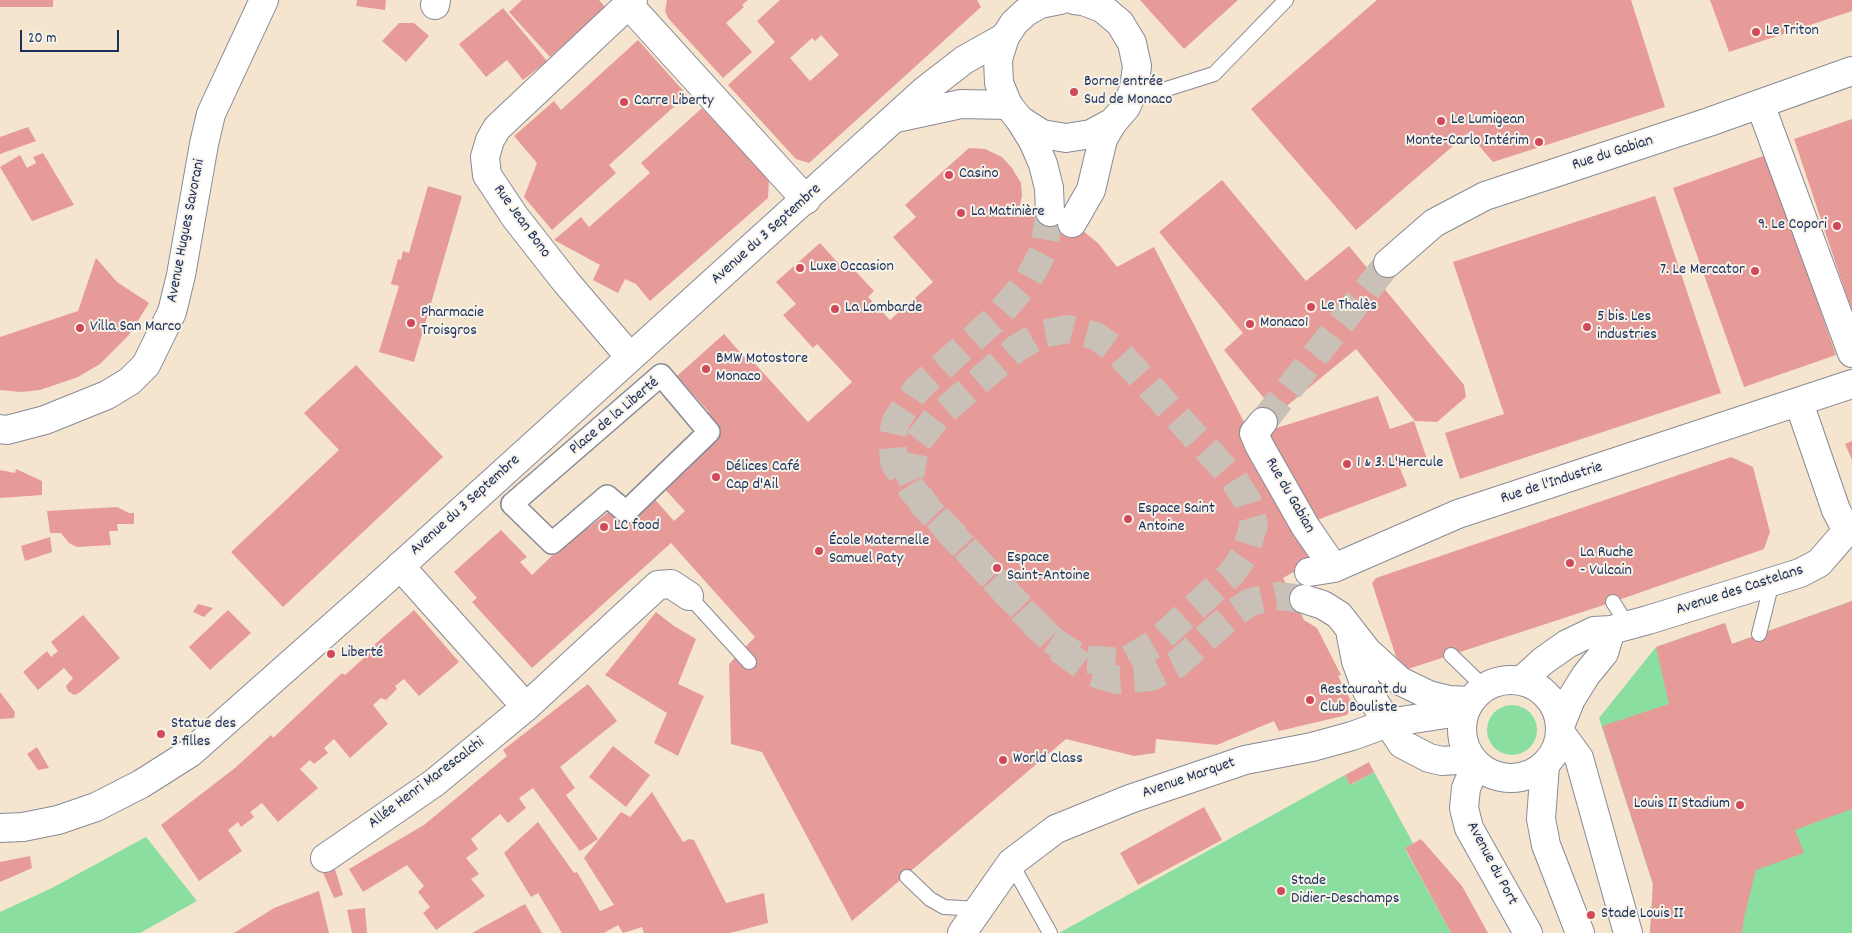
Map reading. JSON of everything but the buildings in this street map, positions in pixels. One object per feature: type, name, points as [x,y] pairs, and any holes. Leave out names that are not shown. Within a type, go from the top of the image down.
[{"type":"street","name":"Avenue Hugues Savorani","points":[[0,429],[7,430],[45,420],[107,395],[130,381],[146,365],[159,341],[174,303],[211,114],[264,0]]},
{"type":"street","points":[[1045,1],[1026,12],[1014,23],[1005,37],[998,59],[999,83],[1014,113],[1034,141],[1061,218],[1091,190],[1102,139],[1112,122],[1126,107],[1134,89],[1137,66],[1132,44],[1120,23],[1102,4],[1074,0]]},
{"type":"street","points":[[631,2],[806,200]]},
{"type":"street","name":"Rue Jean Bono","points":[[630,357],[566,282],[515,217],[488,176],[486,157],[490,140],[497,128],[631,2]]},
{"type":"street","name":"Avenue du 3 Septembre","points":[[0,828],[23,827],[49,822],[96,806],[141,784],[190,753],[945,74],[964,60],[1005,37]]},
{"type":"street","name":"Rue du Gabian","points":[[1388,263],[1434,223],[1485,196],[1760,104],[1852,71]]},
{"type":"street","name":"Avenue du 3 Septembre","points":[[895,119],[961,104],[1014,113]]},
{"type":"street","points":[[1760,104],[1852,352]]},
{"type":"street","points":[[1014,113],[1042,134],[1066,138],[1091,134],[1112,122]]},
{"type":"street","name":"Place de la Liberté","points":[[661,375],[709,432],[626,512],[607,496],[552,544],[512,504],[661,375]]},
{"type":"street","name":"Rue de l'Industrie","points":[[1317,568],[1458,514],[1852,384]]},
{"type":"street","points":[[1799,403],[1836,510],[1850,529]]},
{"type":"street","name":"Rue du Gabian","points":[[1263,422],[1254,433],[1305,526],[1317,568]]},
{"type":"street","name":"Avenue des Castelans","points":[[1522,681],[1543,661],[1576,638],[1594,631],[1620,628],[1800,573],[1818,563],[1850,529]]},
{"type":"street","points":[[400,566],[526,706]]},
{"type":"street","name":"Allée Henri Marescalchi","points":[[325,858],[434,783],[526,706],[658,585],[671,584],[689,596]]},
{"type":"street","points":[[1314,602],[1339,615],[1350,632],[1367,651],[1400,681],[1429,696],[1449,700],[1473,700]]},
{"type":"street","points":[[1620,628],[1604,653],[1586,674],[1571,699],[1560,729],[1556,750],[1545,765],[1533,774],[1518,778],[1503,778],[1488,774],[1474,762],[1465,748],[1461,723],[1473,700],[1502,680],[1522,681],[1536,687],[1548,697],[1557,710],[1560,729],[1579,758],[1628,933]]},
{"type":"street","points":[[1350,632],[1356,661],[1367,691],[1402,744],[1413,752],[1442,761],[1474,762]]},
{"type":"street","name":"Avenue Marquet","points":[[971,926],[1010,863],[1056,829],[1130,799],[1245,760],[1320,745],[1388,723],[1473,700]]},
{"type":"street","name":"Avenue du Port","points":[[1474,762],[1466,788],[1464,808],[1469,828],[1528,933]]},
{"type":"street","points":[[1545,765],[1541,819],[1546,845],[1580,933]]},
{"type":"lane","points":[[1134,89],[1154,93],[1214,74],[1286,0]]},
{"type":"lane","points":[[1314,602],[1317,568]]},
{"type":"lane","points":[[1759,634],[1772,582]]},
{"type":"lane","points":[[689,596],[749,662]]},
{"type":"lane","points":[[1612,602],[1620,628]]},
{"type":"lane","points":[[1451,655],[1473,700]]},
{"type":"lane","points":[[1010,863],[1050,933]]},
{"type":"lane","points":[[907,877],[930,899],[971,926]]},
{"type":"green space","name":"Louis II Stadium","points":[[1852,601],[1852,933],[1650,933],[1653,884],[1599,718],[1656,647],[1725,623],[1732,644]]},
{"type":"green space","points":[[1507,705],[1517,705],[1530,712],[1537,725],[1537,735],[1530,748],[1517,755],[1507,755],[1498,751],[1491,744],[1487,735],[1487,725],[1491,716],[1498,709]]},
{"type":"green space","name":"Stade Didier-Deschamps","points":[[1374,772],[1413,843],[1405,849],[1451,933],[1059,933],[1345,775],[1351,785]]},
{"type":"green space","points":[[146,837],[197,901],[140,933],[0,933],[0,912],[52,888]]},
{"type":"tunnel","points":[[1050,212],[1043,252],[1027,282],[995,319],[917,389],[896,421],[892,439],[894,462],[914,492],[1046,636],[1081,659],[1123,662],[1153,645],[1231,574],[1245,554],[1254,524],[1247,500],[1233,478],[1118,352],[1096,336],[1068,329],[1041,334],[1017,348],[936,418],[916,444],[910,475],[923,504],[1061,650],[1090,672],[1117,680],[1151,677],[1177,664],[1229,617],[1250,602],[1278,596],[1304,599]]},
{"type":"tunnel","points":[[1263,422],[1388,263]]},
{"type":"place","name":"Le Triton","points":[[1756,32]]},
{"type":"place","name":"Borne entrée Sud de Monaco","points":[[1074,92]]},
{"type":"place","name":"Carre Liberty","points":[[624,102]]},
{"type":"place","name":"Le Lumigean","points":[[1441,121]]},
{"type":"place","name":"Monte-Carlo Intérim","points":[[1539,142]]},
{"type":"place","name":"Casino","points":[[949,175]]},
{"type":"place","name":"La Matinière","points":[[961,213]]},
{"type":"place","name":"9. Le Copori","points":[[1837,226]]},
{"type":"place","name":"Luxe Occasion","points":[[800,268]]},
{"type":"place","name":"7. Le Mercator","points":[[1755,271]]},
{"type":"place","name":"Le Thalès","points":[[1311,307]]},
{"type":"place","name":"La Lombarde","points":[[835,309]]},
{"type":"place","name":"Pharmacie Troisgros","points":[[411,323]]},
{"type":"place","name":"Monaco1","points":[[1250,324]]},
{"type":"place","name":"5 bis. Les industries","points":[[1587,327]]},
{"type":"place","name":"Villa San Marco","points":[[80,328]]},
{"type":"place","name":"BMW Motostore Monaco","points":[[706,369]]},
{"type":"place","name":"1 & 3. L'Hercule","points":[[1347,464]]},
{"type":"place","name":"Délices Café Cap d'Ail","points":[[716,477]]},
{"type":"place","name":"Espace Saint Antoine","points":[[1128,519]]},
{"type":"place","name":"LC food","points":[[604,527]]},
{"type":"place","name":"École Maternelle Samuel Paty","points":[[819,551]]},
{"type":"place","name":"La Ruche - Vulcain","points":[[1570,563]]},
{"type":"place","name":"Espace Saint-Antoine","points":[[997,568]]},
{"type":"place","name":"Liberté","points":[[331,654]]},
{"type":"place","name":"Restaurant du Club Bouliste","points":[[1310,700]]},
{"type":"place","name":"Statue des 3 filles","points":[[161,734]]},
{"type":"place","name":"World Class","points":[[1003,760]]},
{"type":"place","name":"Louis II Stadium","points":[[1740,805]]},
{"type":"place","name":"Stade Didier-Deschamps","points":[[1281,891]]},
{"type":"place","name":"Stade Louis II","points":[[1591,915]]}]
